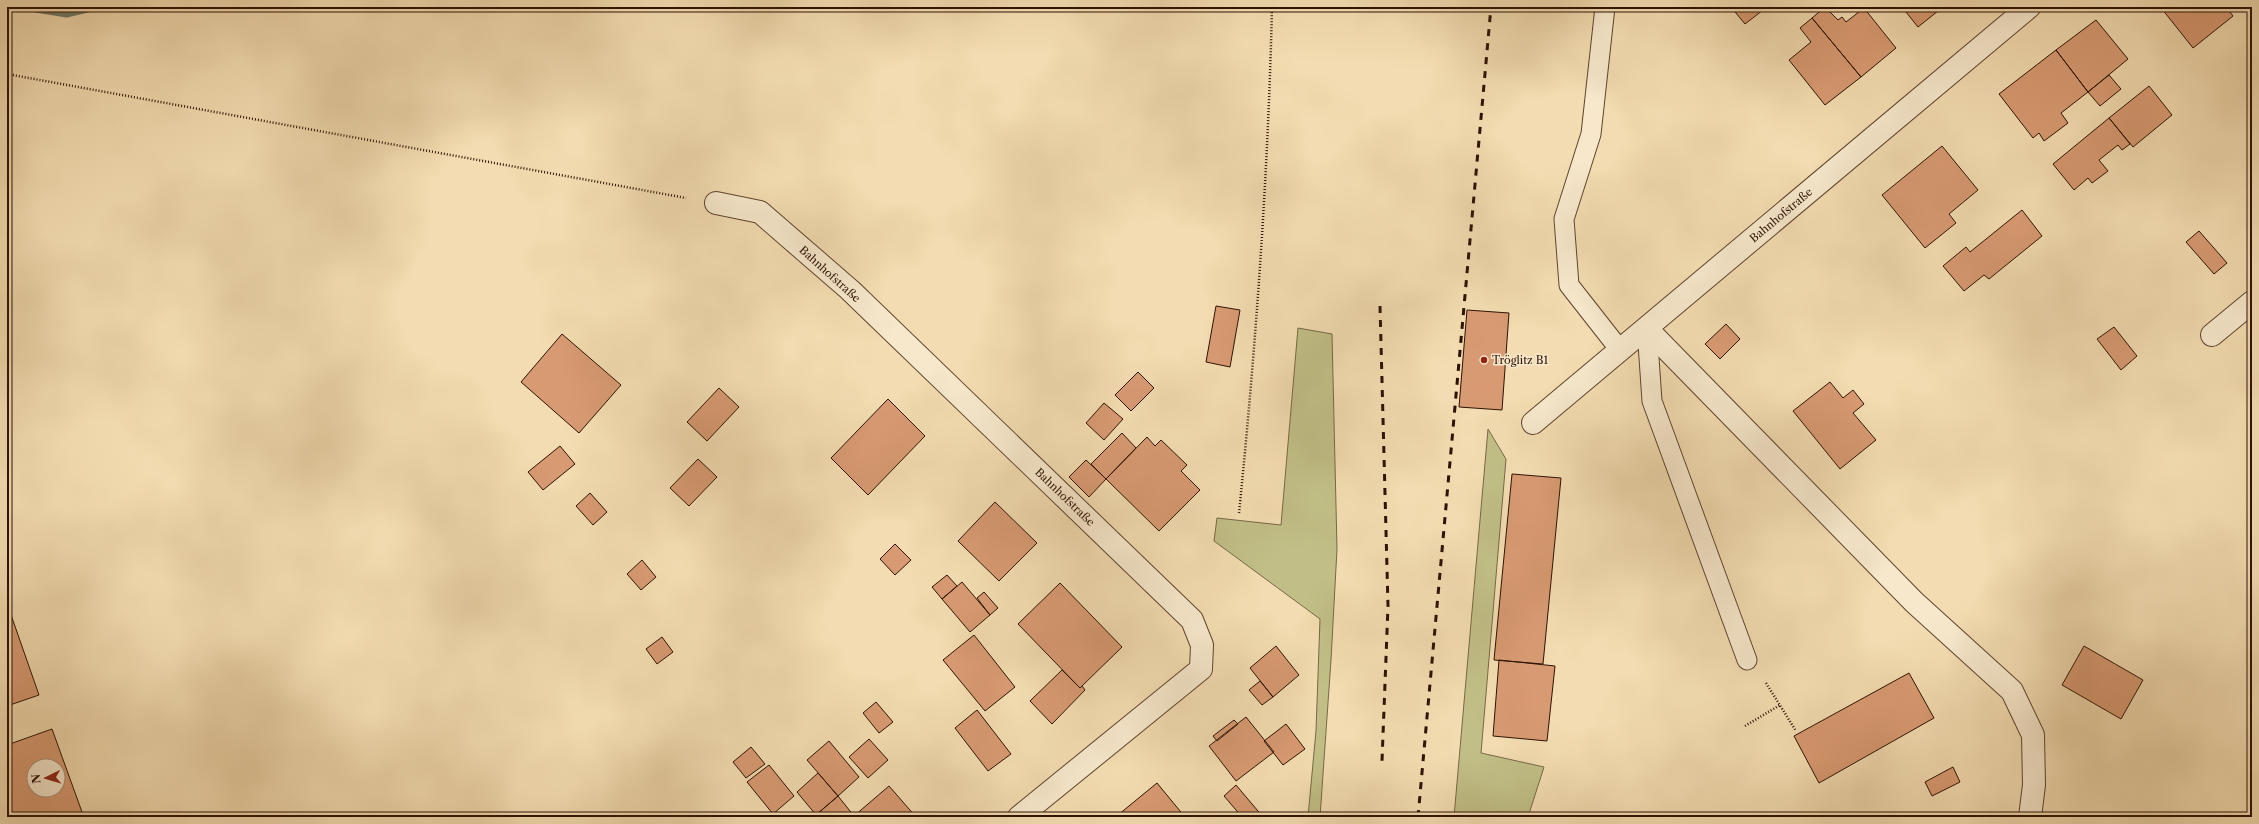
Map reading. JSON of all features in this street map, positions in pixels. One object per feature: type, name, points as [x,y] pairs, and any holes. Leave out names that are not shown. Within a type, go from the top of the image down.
[{"type":"street","name":"Bahnhofstraße","points":[[1533,423],[2029,7]]},
{"type":"street","name":"Bahnhofstraße","points":[[716,203],[760,212],[850,290],[1192,620],[1202,645],[1201,669],[1019,817]]},
{"type":"street","points":[[2212,335],[2252,302]]},
{"type":"street","points":[[1647,328],[1914,602],[2012,691],[2033,735],[2034,785],[2030,817]]},
{"type":"lane","points":[[1605,7],[1591,134],[1564,219],[1569,285],[1620,350]]},
{"type":"lane","points":[[1647,328],[1652,400],[1747,660]]},
{"type":"path","points":[[1239,513],[1251,402],[1270,111],[1272,7]]},
{"type":"path","points":[[7,74],[716,203]]},
{"type":"path","points":[[1747,660],[1761,674],[1796,731]]},
{"type":"path","points":[[1745,726],[1780,705]]},
{"type":"shaded area","points":[[1298,328],[1332,334],[1337,549],[1320,817],[1308,817],[1316,731],[1320,619],[1214,541],[1217,518],[1281,525]]},
{"type":"shaded area","points":[[1488,429],[1506,459],[1481,753],[1544,767],[1528,817],[1454,817]]},
{"type":"building","points":[[1731,7],[1767,7],[1745,24]]},
{"type":"building","points":[[1825,7],[1838,20],[1842,17],[1846,22],[1864,8],[1896,48],[1861,77],[1812,18]]},
{"type":"building","points":[[1902,7],[1943,7],[1918,27]]},
{"type":"building","points":[[2164,7],[2226,7],[2233,16],[2193,48],[2162,9]]},
{"type":"building","points":[[1812,18],[1861,77],[1825,105],[1789,60],[1811,42],[1800,28]]},
{"type":"building","points":[[2096,20],[2128,59],[2088,92],[2056,50]]},
{"type":"building","points":[[2056,50],[2088,92],[2061,113],[2068,123],[2044,141],[2039,133],[2033,138],[1999,94]]},
{"type":"building","points":[[2109,75],[2121,89],[2100,106],[2088,92]]},
{"type":"building","points":[[2149,86],[2172,115],[2133,147],[2109,118]]},
{"type":"building","points":[[2109,118],[2130,144],[2122,150],[2118,145],[2099,160],[2108,171],[2092,183],[2088,178],[2074,190],[2053,164]]},
{"type":"building","points":[[1942,146],[1978,190],[1949,214],[1956,223],[1925,248],[1882,195]]},
{"type":"building","points":[[2022,210],[2042,236],[1989,279],[1984,275],[1964,291],[1943,266],[1966,247],[1970,252]]},
{"type":"building","points":[[2199,231],[2227,263],[2214,274],[2186,242]]},
{"type":"building","points":[[1216,306],[1240,310],[1230,367],[1206,362]]},
{"type":"building","name":"Tröglitz B1","points":[[1467,310],[1509,313],[1502,410],[1459,407]]},
{"type":"building","points":[[1726,324],[1740,339],[1720,359],[1705,344]]},
{"type":"building","points":[[2114,327],[2137,356],[2121,370],[2097,339]]},
{"type":"building","points":[[562,334],[621,385],[579,433],[521,382]]},
{"type":"building","points":[[1138,372],[1154,388],[1131,411],[1115,395]]},
{"type":"building","points":[[1830,382],[1843,398],[1853,390],[1864,404],[1853,413],[1876,440],[1840,469],[1793,411]]},
{"type":"building","points":[[719,388],[739,407],[707,441],[687,422]]},
{"type":"building","points":[[888,399],[925,436],[868,495],[831,458]]},
{"type":"building","points":[[1104,403],[1123,419],[1104,440],[1086,423]]},
{"type":"building","points":[[1122,433],[1136,448],[1106,479],[1091,464]]},
{"type":"building","points":[[1147,437],[1155,446],[1161,440],[1187,465],[1181,471],[1200,490],[1159,531],[1106,479]]},
{"type":"building","points":[[560,446],[575,464],[543,490],[528,472]]},
{"type":"building","points":[[698,459],[717,477],[689,506],[670,488]]},
{"type":"building","points":[[1086,460],[1106,479],[1089,497],[1069,477]]},
{"type":"building","points":[[1512,474],[1561,478],[1543,664],[1494,660]]},
{"type":"building","points":[[590,493],[607,512],[593,525],[576,506]]},
{"type":"building","points":[[995,502],[1037,543],[999,581],[958,541]]},
{"type":"building","points":[[895,544],[911,560],[895,575],[880,559]]},
{"type":"building","points":[[642,560],[656,577],[641,590],[627,574]]},
{"type":"building","points":[[947,575],[957,586],[942,599],[932,587]]},
{"type":"building","points":[[962,582],[990,615],[970,632],[942,599]]},
{"type":"building","points":[[1060,583],[1122,647],[1080,688],[1018,624]]},
{"type":"building","points":[[984,592],[998,608],[990,615],[977,598]]},
{"type":"building","points":[[10,612],[39,695],[7,706],[7,613]]},
{"type":"building","points":[[974,635],[1015,687],[985,711],[943,660]]},
{"type":"building","points":[[662,637],[673,652],[657,664],[646,649]]},
{"type":"building","points":[[1276,646],[1299,675],[1273,697],[1250,668]]},
{"type":"building","points":[[2084,646],[2143,680],[2121,719],[2062,685]]},
{"type":"building","points":[[1499,660],[1555,666],[1547,741],[1493,736]]},
{"type":"building","points":[[1062,670],[1080,688],[1082,686],[1085,690],[1052,724],[1030,701]]},
{"type":"building","points":[[1909,673],[1934,718],[1819,783],[1794,736]]},
{"type":"building","points":[[1260,681],[1273,697],[1262,705],[1249,690]]},
{"type":"building","points":[[876,702],[893,722],[879,733],[863,713]]},
{"type":"building","points":[[977,710],[1011,754],[988,771],[955,728]]},
{"type":"building","points":[[1246,717],[1274,752],[1236,781],[1209,746]]},
{"type":"building","points":[[1234,720],[1238,724],[1217,741],[1213,736]]},
{"type":"building","points":[[1286,724],[1305,749],[1283,765],[1264,741]]},
{"type":"building","points":[[52,729],[62,758],[26,758],[26,798],[66,798],[66,768],[82,812],[68,817],[7,817],[7,745]]},
{"type":"building","points":[[869,739],[888,760],[868,778],[849,757]]},
{"type":"building","points":[[829,741],[859,777],[838,796],[807,760]]},
{"type":"building","points":[[751,747],[765,764],[746,778],[733,762]]},
{"type":"building","points":[[769,765],[794,796],[773,814],[747,782]]},
{"type":"building","points":[[1953,767],[1960,782],[1932,796],[1925,782]]},
{"type":"building","points":[[818,773],[838,796],[816,815],[797,792]]},
{"type":"building","points":[[1157,783],[1185,817],[1119,817],[1118,815]]},
{"type":"building","points":[[1236,785],[1263,817],[1242,817],[1224,796]]},
{"type":"building","points":[[889,786],[916,817],[853,817],[854,816]]},
{"type":"building","points":[[838,796],[854,816],[818,817],[816,815]]},
{"type":"waterway","points":[[36,7],[67,12],[88,7]]},
{"type":"railway","points":[[1418,817],[1491,7]]},
{"type":"railway","points":[[1380,306],[1388,606],[1382,761]]},
{"type":"place","name":"Tröglitz B1","points":[[1484,360]]}]
